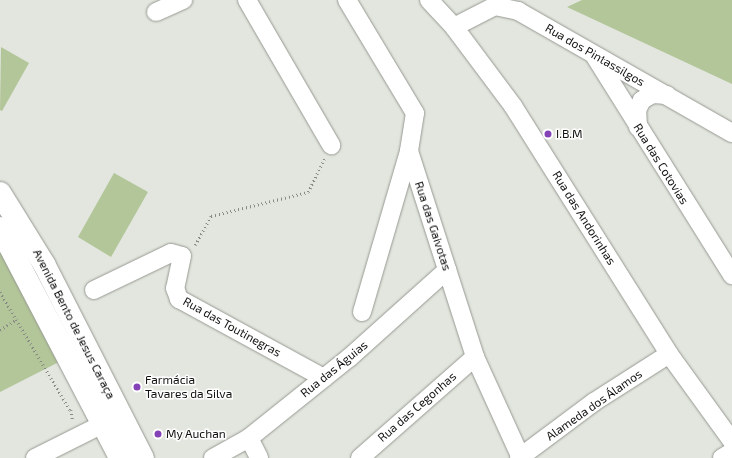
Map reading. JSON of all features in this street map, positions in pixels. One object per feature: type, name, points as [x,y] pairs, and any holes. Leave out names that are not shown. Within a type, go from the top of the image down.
[{"type":"main road","name":"Avenida Bento de Jesus Caraça","points":[[0,193],[44,264],[142,458]]},
{"type":"main road","name":"Avenida Bento de Jesus Caraça","points":[[0,228],[120,458]]},
{"type":"street","points":[[156,12],[184,0]]},
{"type":"street","points":[[247,0],[331,145]]},
{"type":"street","name":"Rua das Gaivotas","points":[[347,0],[415,112],[409,151],[475,357],[520,458]]},
{"type":"street","name":"Rua das Andorinhas","points":[[429,0],[454,27],[513,106],[669,354],[732,442]]},
{"type":"street","name":"Rua dos Pintassilgos","points":[[454,27],[501,3],[518,11],[732,133]]},
{"type":"street","name":"Rua das Cotovias","points":[[592,53],[732,275]]},
{"type":"street","points":[[638,127],[636,110],[642,100],[653,94],[667,95]]},
{"type":"street","points":[[362,312],[409,151]]},
{"type":"street","name":"Rua das Toutinegras","points":[[94,290],[171,253],[182,256],[175,288],[179,299],[324,378]]},
{"type":"street","name":"Rua das Águias","points":[[213,458],[249,438],[324,378],[447,270]]},
{"type":"street","name":"Alameda dos Álamos","points":[[520,458],[594,402],[669,354]]},
{"type":"street","name":"Rua das Cegonhas","points":[[360,458],[475,357]]},
{"type":"street","points":[[35,458],[103,424]]},
{"type":"street","points":[[249,438],[259,458]]},
{"type":"street","points":[[722,458],[732,452]]},
{"type":"path","points":[[191,251],[211,216],[308,192],[331,145]]},
{"type":"path","points":[[0,292],[70,410]]},
{"type":"path","points":[[0,330],[17,319]]},
{"type":"green space","points":[[582,0],[732,0],[732,84],[567,7]]},
{"type":"green space","points":[[1,47],[29,63],[2,111],[0,110]]},
{"type":"green space","points":[[114,173],[148,192],[111,257],[78,237]]},
{"type":"green space","points":[[0,247],[59,362],[0,392]]},
{"type":"place","name":"I.B.M","points":[[548,134]]},
{"type":"place","name":"Farmácia Tavares da Silva","points":[[137,387]]},
{"type":"place","name":"My Auchan","points":[[158,434]]}]
